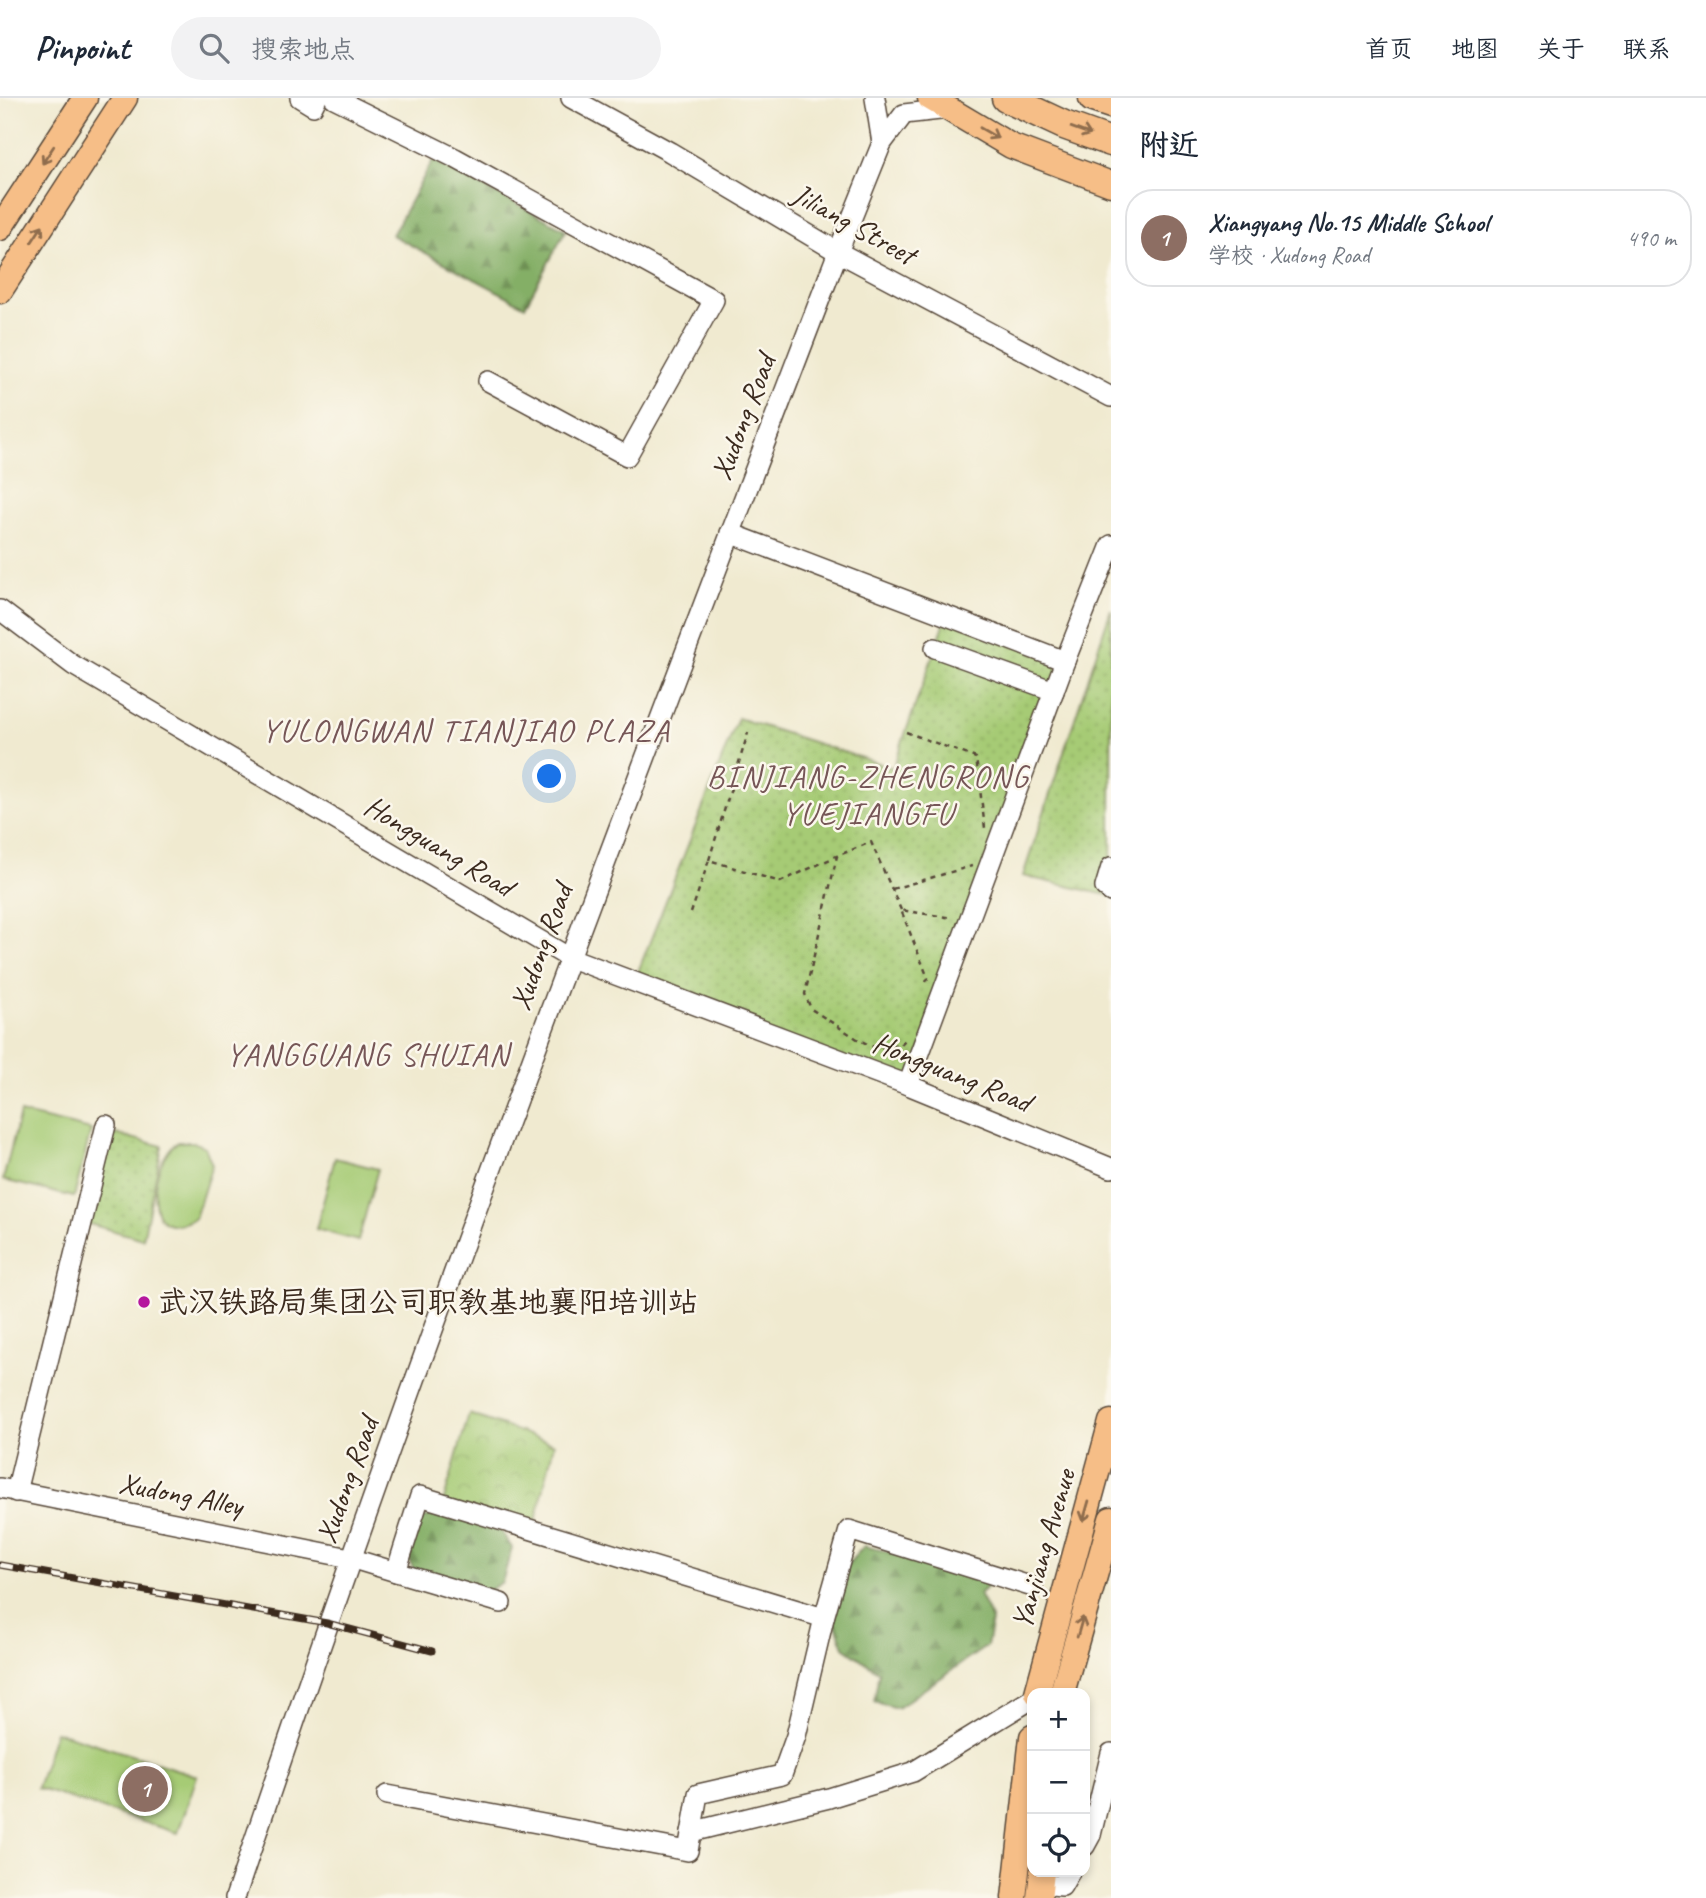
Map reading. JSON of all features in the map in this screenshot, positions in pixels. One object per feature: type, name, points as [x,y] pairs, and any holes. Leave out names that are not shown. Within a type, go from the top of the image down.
[{"type":"highway","points":[[1006,98],[1064,125],[1111,142]]},
{"type":"highway","points":[[1093,98],[1111,104]]},
{"type":"main road","points":[[0,228],[85,98]]},
{"type":"main road","points":[[0,291],[124,98]]},
{"type":"main road","points":[[940,104],[1011,146],[1111,184]]},
{"type":"main road","name":"Yanjiang Avenue","points":[[1038,1688],[1111,1422]]},
{"type":"main road","name":"Yanjiang Avenue","points":[[1063,1688],[1111,1519]]},
{"type":"main road","points":[[1014,1898],[1030,1751]]},
{"type":"street","points":[[300,98],[313,106],[317,98]]},
{"type":"street","points":[[334,98],[454,158],[714,300],[626,456],[488,381]]},
{"type":"street","name":"Jiliang Street","points":[[571,98],[670,152],[838,252],[1111,397]]},
{"type":"street","points":[[875,98],[882,143]]},
{"type":"street","name":"Xudong Road","points":[[235,1898],[350,1558],[568,957],[838,252],[882,143],[904,114],[940,104]]},
{"type":"street","points":[[730,533],[1065,661]]},
{"type":"street","points":[[908,1085],[1065,661],[1111,545]]},
{"type":"street","name":"Hongguang Road","points":[[0,610],[73,665],[568,957],[908,1085],[1111,1168]]},
{"type":"street","points":[[935,648],[1054,691]]},
{"type":"street","points":[[1111,867],[1105,887],[1111,892]]},
{"type":"street","points":[[8,1490],[106,1125]]},
{"type":"street","name":"Xudong Alley","points":[[8,1490],[350,1558],[501,1603]]},
{"type":"street","points":[[396,1572],[420,1496],[824,1618]]},
{"type":"street","points":[[387,1795],[688,1851],[698,1794],[782,1774],[796,1736],[824,1618],[849,1530],[1033,1587]]},
{"type":"street","points":[[691,1832],[829,1798],[913,1772],[1027,1702]]},
{"type":"street","points":[[1090,1837],[1111,1753]]},
{"type":"street","points":[[1040,1885],[1062,1886],[1067,1877]]},
{"type":"path","points":[[906,732],[976,758],[986,833]]},
{"type":"path","points":[[691,913],[748,733]]},
{"type":"path","points":[[709,860],[780,883],[871,842],[928,978],[924,989]]},
{"type":"path","points":[[837,856],[808,975],[805,994],[811,1009],[876,1048],[901,1044],[911,1034]]},
{"type":"path","points":[[891,889],[974,865]]},
{"type":"path","points":[[901,910],[969,920]]},
{"type":"green space","points":[[433,160],[566,230],[525,306],[392,235]]},
{"type":"green space","points":[[1111,609],[1111,896],[1023,876]]},
{"type":"green space","points":[[947,616],[1065,661],[908,1085],[634,982],[738,718],[893,768]]},
{"type":"green space","points":[[20,1113],[91,1130],[74,1197],[3,1180]]},
{"type":"green space","points":[[104,1131],[162,1146],[143,1239],[82,1222]]},
{"type":"green space","points":[[178,1142],[193,1142],[205,1147],[212,1165],[195,1218],[177,1224],[164,1221],[157,1212],[155,1198],[161,1165],[168,1151]]},
{"type":"green space","points":[[335,1158],[378,1169],[358,1241],[316,1229]]},
{"type":"green space","points":[[469,1414],[554,1444],[534,1530],[443,1503]]},
{"type":"green space","points":[[438,1513],[501,1531],[512,1548],[502,1582],[483,1594],[417,1574],[408,1559],[420,1519]]},
{"type":"green space","points":[[864,1546],[978,1573],[990,1584],[979,1594],[992,1621],[987,1646],[897,1708],[874,1702],[879,1672],[844,1647],[834,1620],[847,1565]]},
{"type":"green space","points":[[55,1731],[197,1776],[178,1833],[37,1788]]},
{"type":"railway","points":[[0,1565],[327,1623],[432,1651]]},
{"type":"place","name":"武汉铁路局集团公司职教基地襄阳培训站","points":[[144,1302]]},
{"type":"place","name":"Xiangyang No.15 Middle School","points":[[145,1789]]},
{"type":"district","name":"YULONGWAN TIANJIAO PLAZA","points":[[466,730]]},
{"type":"district","name":"BINJIANG-ZHENGRONG YUEJIANGFU","points":[[868,794]]},
{"type":"district","name":"YANGGUANG SHUIAN","points":[[368,1054]]}]
